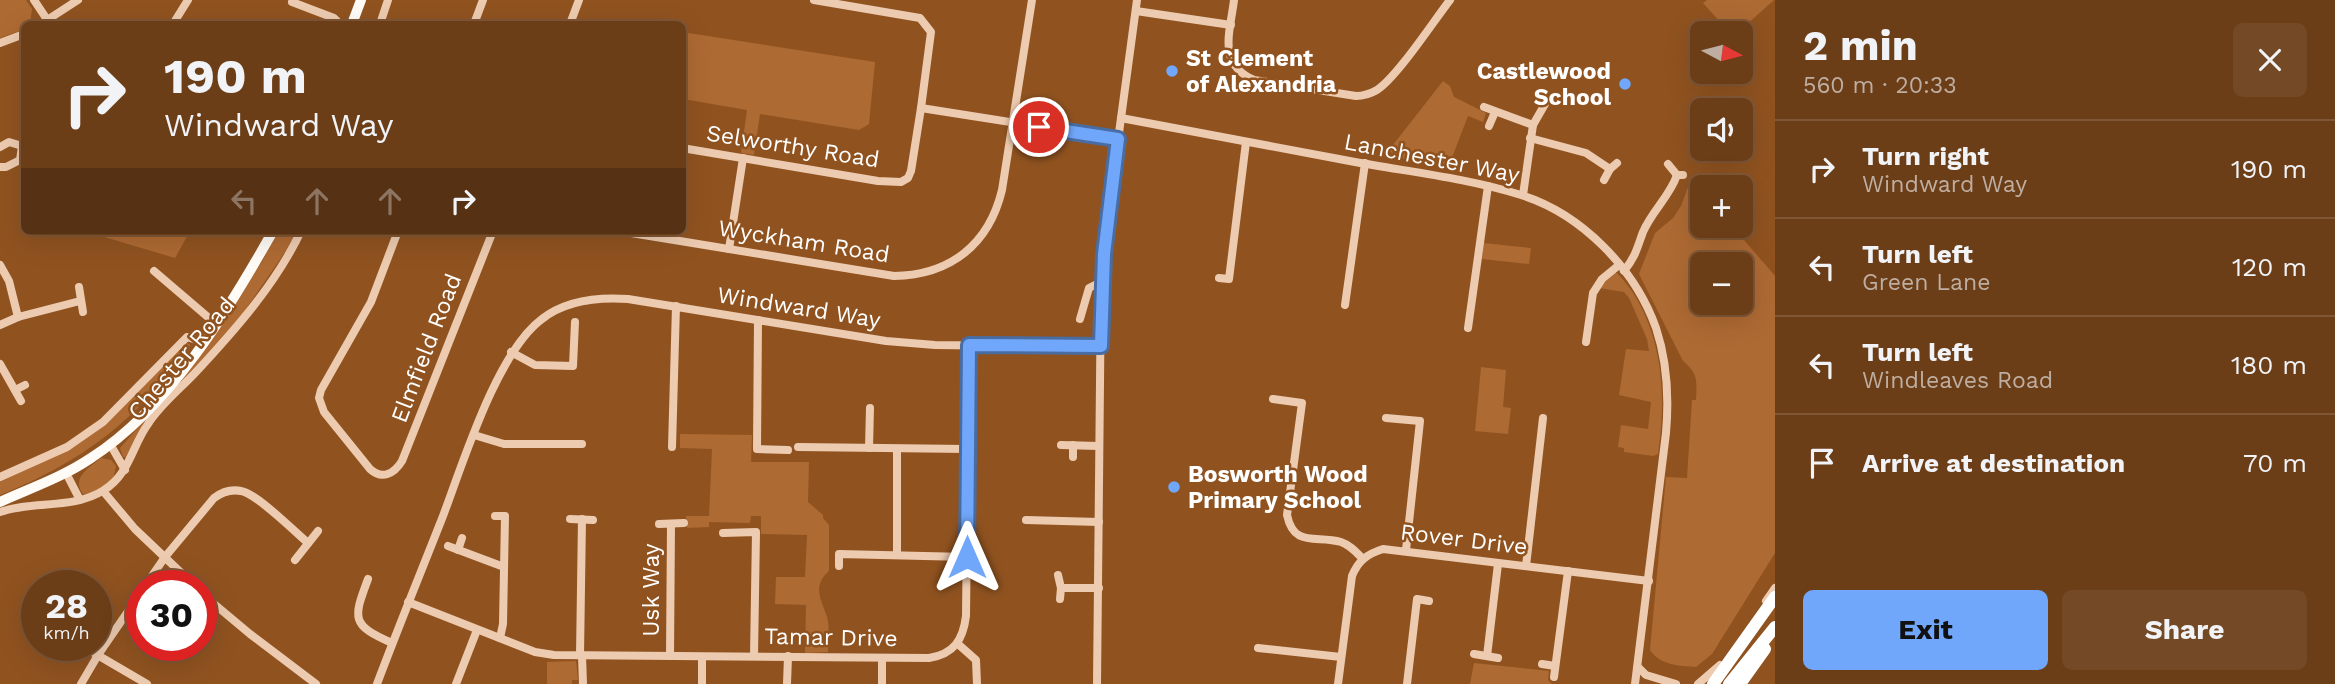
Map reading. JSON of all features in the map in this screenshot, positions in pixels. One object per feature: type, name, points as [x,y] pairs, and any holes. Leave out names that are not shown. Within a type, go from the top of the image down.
[{"type":"highway","points":[[1713,684],[1775,597]]},
{"type":"highway","points":[[1729,684],[1775,627]]},
{"type":"highway","points":[[1740,684],[1775,634]]},
{"type":"main road","points":[[353,21],[361,0]]},
{"type":"main road","name":"Chester Road","points":[[0,502],[66,473],[110,444],[154,402],[216,324],[271,235]]},
{"type":"street","points":[[34,0],[45,21]]},
{"type":"street","points":[[49,21],[78,0]]},
{"type":"street","points":[[175,21],[188,0]]},
{"type":"street","points":[[381,21],[388,0]]},
{"type":"street","points":[[475,21],[483,0]]},
{"type":"street","points":[[571,21],[579,0]]},
{"type":"street","points":[[814,0],[920,18],[931,32],[920,108],[1118,139]]},
{"type":"street","name":"Wyckham Road","points":[[643,235],[894,276],[918,274],[942,267],[972,246],[996,213],[1013,124],[1031,0]]},
{"type":"street","points":[[1097,684],[1101,282],[1138,0]]},
{"type":"street","points":[[1234,0],[1228,49],[1230,60],[1243,75],[1254,80],[1327,93],[1365,96],[1390,79],[1450,0]]},
{"type":"street","points":[[292,2],[337,21]]},
{"type":"street","points":[[1136,11],[1231,25]]},
{"type":"street","points":[[0,43],[21,35]]},
{"type":"street","points":[[1523,195],[1533,125],[1549,97]]},
{"type":"street","points":[[1484,107],[1533,125]]},
{"type":"street","name":"Selworthy Road","points":[[686,149],[878,181],[901,182],[908,178],[911,171],[920,108]]},
{"type":"street","points":[[1489,125],[1495,112]]},
{"type":"street","name":"Lanchester Way","points":[[1121,118],[1488,186],[1523,195],[1553,208],[1579,226],[1622,268],[1643,301],[1655,327],[1665,375],[1668,416],[1634,684]]},
{"type":"street","points":[[1530,138],[1586,153],[1613,166],[1604,180]]},
{"type":"street","points":[[0,147],[9,142],[21,145]]},
{"type":"street","points":[[1219,278],[1229,279],[1246,142]]},
{"type":"street","points":[[0,167],[20,160],[21,155]]},
{"type":"street","points":[[729,249],[743,158]]},
{"type":"street","points":[[1345,305],[1365,163]]},
{"type":"street","points":[[1587,342],[1593,293],[1602,279],[1622,268],[1638,251],[1644,230],[1668,203],[1680,175],[1668,164]]},
{"type":"street","points":[[1468,328],[1488,186]]},
{"type":"street","name":"Chester Road","points":[[0,512],[13,507],[63,504],[80,500],[103,491],[115,482],[125,470],[147,424],[242,322],[293,249],[299,235]]},
{"type":"street","name":"Elmfield Road","points":[[397,235],[372,302],[321,390],[319,398],[324,412],[376,474],[389,474],[402,461],[491,235]]},
{"type":"street","points":[[0,265],[9,281],[18,317]]},
{"type":"street","points":[[154,271],[216,324]]},
{"type":"street","points":[[1080,319],[1089,288],[1101,282]]},
{"type":"street","points":[[79,287],[83,312]]},
{"type":"street","name":"Windward Way","points":[[377,684],[474,435],[511,352],[542,318],[575,303],[608,298],[676,306],[886,341],[1101,346]]},
{"type":"street","points":[[0,325],[18,317],[80,301]]},
{"type":"street","points":[[672,446],[676,306]]},
{"type":"street","points":[[758,320],[757,449],[788,450]]},
{"type":"street","points":[[511,352],[536,365],[573,366],[575,323]]},
{"type":"street","name":"Chester Road","points":[[0,477],[67,447],[103,422],[187,337],[203,342]]},
{"type":"street","points":[[969,345],[966,616],[964,632],[958,644],[976,660],[977,684]]},
{"type":"street","points":[[0,364],[21,401]]},
{"type":"street","points":[[15,390],[25,385]]},
{"type":"street","points":[[1273,399],[1302,403],[1287,515],[1290,526],[1303,538],[1342,542],[1352,547],[1363,559],[1352,576],[1338,684]]},
{"type":"street","points":[[869,448],[870,408]]},
{"type":"street","points":[[1386,418],[1420,421],[1406,550]]},
{"type":"street","points":[[1525,566],[1543,418]]},
{"type":"street","points":[[474,435],[505,444],[582,444]]},
{"type":"street","points":[[110,444],[125,470]]},
{"type":"street","points":[[1062,445],[1099,446]]},
{"type":"street","points":[[1073,445],[1073,457]]},
{"type":"street","points":[[798,447],[967,449]]},
{"type":"street","points":[[897,450],[897,555]]},
{"type":"street","points":[[66,473],[80,500]]},
{"type":"street","points":[[156,570],[214,498],[223,492],[237,490],[251,495],[308,543]]},
{"type":"street","points":[[103,491],[135,529],[178,570]]},
{"type":"street","points":[[495,516],[505,516],[503,624],[500,638]]},
{"type":"street","points":[[570,519],[593,520]]},
{"type":"street","points":[[582,519],[583,684]]},
{"type":"street","points":[[1026,520],[1099,522]]},
{"type":"street","points":[[659,524],[684,523]]},
{"type":"street","name":"Usk Way","points":[[670,656],[671,524]]},
{"type":"street","points":[[295,560],[318,531]]},
{"type":"street","points":[[723,533],[756,532],[754,656]]},
{"type":"street","points":[[458,550],[462,538]]},
{"type":"street","points":[[447,546],[504,568]]},
{"type":"street","name":"Rover Drive","points":[[1363,559],[1370,553],[1383,549],[1406,550],[1498,564],[1649,581]]},
{"type":"street","points":[[839,566],[839,554],[967,557]]},
{"type":"street","points":[[1487,656],[1498,564]]},
{"type":"street","points":[[1553,677],[1568,571]]},
{"type":"street","points":[[1058,575],[1062,588],[1060,599]]},
{"type":"street","points":[[368,579],[359,606],[360,623],[368,632],[392,643]]},
{"type":"street","points":[[355,585],[365,589]]},
{"type":"street","points":[[1062,588],[1099,588]]},
{"type":"street","points":[[1698,684],[1720,665],[1775,588]]},
{"type":"street","points":[[1406,684],[1417,599],[1429,601]]},
{"type":"street","name":"Tamar Drive","points":[[408,602],[535,652],[581,655],[882,658],[940,656],[958,644]]},
{"type":"street","points":[[217,606],[316,684]]},
{"type":"street","points":[[112,635],[126,614]]},
{"type":"street","points":[[456,684],[477,630]]},
{"type":"street","points":[[1258,648],[1341,657]]},
{"type":"street","points":[[1474,654],[1498,658]]},
{"type":"street","points":[[787,684],[788,656]]},
{"type":"street","points":[[702,657],[702,684]]},
{"type":"street","points":[[882,658],[882,684]]},
{"type":"street","points":[[81,684],[94,661]]},
{"type":"street","points":[[108,661],[148,684]]},
{"type":"street","points":[[1542,664],[1555,666]]},
{"type":"street","points":[[1638,667],[1646,675],[1676,684]]},
{"type":"shaded area","points":[[0,0],[26,0],[32,9],[30,21],[21,21],[21,30],[0,38]]},
{"type":"shaded area","points":[[1707,0],[1774,0],[1750,21],[1719,21],[1703,3]]},
{"type":"shaded area","points":[[686,33],[875,62],[869,124],[859,130],[760,114],[754,155],[741,153],[747,110],[686,100]]},
{"type":"shaded area","points":[[1443,81],[1450,86],[1454,97],[1486,113],[1483,122],[1468,116],[1448,168],[1396,157],[1389,150]]},
{"type":"shaded area","points":[[1690,182],[1690,238],[1742,238],[1775,276],[1775,553],[1712,654],[1696,667],[1664,662],[1650,650],[1666,477],[1687,478],[1692,400],[1696,400],[1696,388],[1694,374],[1683,361],[1639,274],[1655,233],[1673,218],[1681,206]]},
{"type":"shaded area","points":[[97,235],[188,235],[175,258]]},
{"type":"shaded area","points":[[276,235],[295,235],[239,319],[143,424],[126,457],[123,457],[120,448],[196,362],[263,260]]},
{"type":"shaded area","points":[[1484,243],[1531,248],[1529,264],[1482,259]]},
{"type":"shaded area","points":[[1617,273],[1632,292],[1644,312],[1658,358],[1661,431],[1658,454],[1653,456],[1624,452],[1624,448],[1618,447],[1621,425],[1648,429],[1651,402],[1619,395],[1626,349],[1649,351],[1647,339],[1629,298],[1624,292],[1599,288]]},
{"type":"shaded area","points":[[188,343],[189,350],[169,375],[148,398],[105,436],[57,468],[0,495],[0,480],[60,454],[85,438]]},
{"type":"shaded area","points":[[1481,367],[1506,370],[1503,407],[1511,408],[1508,434],[1475,431]]},
{"type":"shaded area","points":[[680,434],[752,435],[751,462],[809,462],[808,502],[823,515],[829,525],[829,571],[819,588],[828,621],[828,652],[805,653],[806,605],[775,604],[776,577],[805,577],[807,535],[761,534],[761,516],[751,516],[750,523],[709,522],[709,527],[687,528],[686,516],[709,516],[712,449],[680,448]]},
{"type":"shaded area","points":[[101,458],[111,460],[116,466],[113,480],[91,493],[83,494],[80,478]]},
{"type":"shaded area","points":[[576,661],[578,680],[572,680],[572,684],[547,684],[547,662]]},
{"type":"shaded area","points":[[1474,663],[1549,671],[1548,680],[1552,684],[1470,684]]},
{"type":"place","name":"St Clement of Alexandria","points":[[1172,71]]},
{"type":"place","name":"Castlewood School","points":[[1625,84]]},
{"type":"place","name":"Bosworth Wood Primary School","points":[[1174,487]]},
{"type":"route","points":[[967,557],[969,345],[1101,346],[1101,282],[1118,139],[1039,127]]}]
